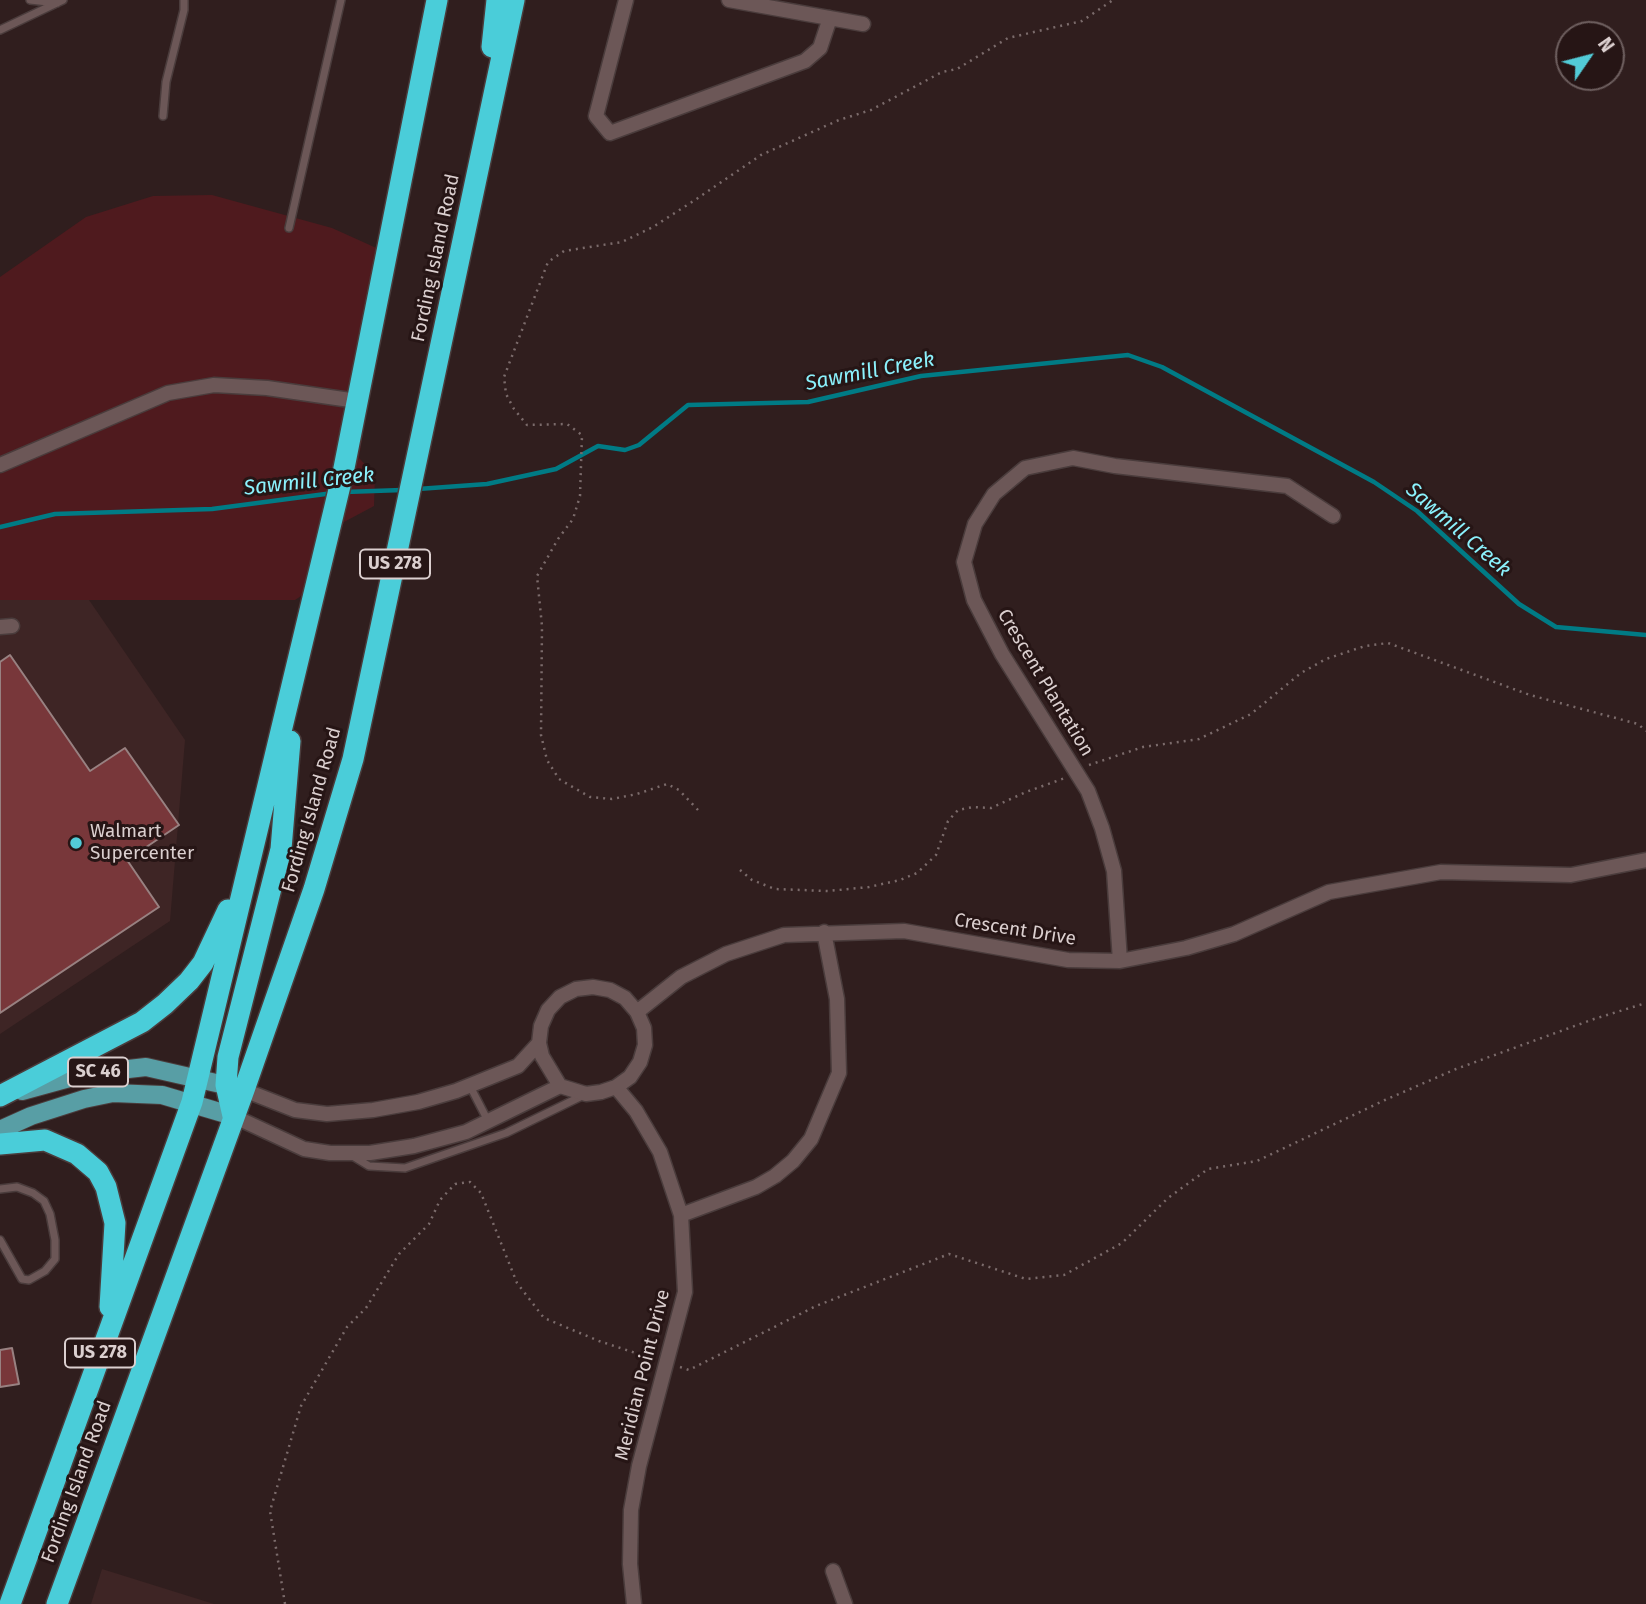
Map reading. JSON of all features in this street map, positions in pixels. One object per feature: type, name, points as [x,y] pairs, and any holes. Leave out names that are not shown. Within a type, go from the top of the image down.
[{"type":"highway","name":"Fording Island Road","points":[[10,1604],[192,1102],[343,473],[437,0]]},
{"type":"highway","points":[[482,154],[497,0]]},
{"type":"highway","name":"Fording Island Road","points":[[57,1604],[233,1116],[235,1088],[314,889],[353,759],[514,0]]},
{"type":"highway","points":[[235,1088],[228,1057],[281,849],[295,671]]},
{"type":"highway","points":[[0,1098],[75,1055],[142,1022],[189,982],[217,935],[252,853]]},
{"type":"highway","points":[[0,1144],[45,1140],[61,1145],[88,1162],[106,1187],[115,1223],[108,1331]]},
{"type":"main road","name":"SC 46","points":[[0,1098],[84,1074],[119,1068],[146,1067],[198,1077],[235,1088]]},
{"type":"main road","name":"SC 46","points":[[0,1130],[57,1107],[113,1093],[162,1095],[233,1116]]},
{"type":"street","points":[[626,0],[596,116],[610,133],[805,61],[820,48],[830,18]]},
{"type":"street","points":[[729,0],[863,24]]},
{"type":"street","points":[[0,465],[167,393],[214,385],[267,388],[357,401]]},
{"type":"street","name":"Crescent Plantation","points":[[1121,961],[1114,871],[1088,791],[1002,654],[974,600],[964,562],[975,524],[994,494],[1025,468],[1073,458],[1287,486],[1333,516]]},
{"type":"street","name":"Crescent Drive","points":[[637,1012],[681,977],[726,954],[784,935],[904,931],[1068,960],[1121,961],[1186,948],[1234,934],[1329,892],[1441,872],[1571,875],[1646,860]]},
{"type":"street","points":[[681,1215],[756,1187],[775,1176],[793,1161],[811,1139],[839,1073],[836,999],[824,932]]},
{"type":"street","points":[[593,987],[610,990],[625,998],[637,1012],[644,1028],[645,1045],[640,1062],[631,1077],[617,1087],[586,1094],[560,1086],[542,1056],[539,1044],[541,1026],[548,1010],[560,997],[576,989],[593,987]]},
{"type":"street","points":[[235,1088],[295,1110],[327,1114],[373,1110],[418,1102],[470,1086],[518,1066],[539,1044]]},
{"type":"street","points":[[233,1116],[304,1149],[330,1153],[370,1153],[414,1146],[466,1132],[560,1086]]},
{"type":"street","name":"Meridian Point Drive","points":[[617,1087],[636,1111],[660,1152],[681,1215],[685,1292],[639,1466],[631,1510],[630,1564],[635,1604]]},
{"type":"street","points":[[833,1571],[845,1604]]},
{"type":"lane","points":[[30,0],[60,1]]},
{"type":"lane","points":[[163,116],[166,82],[184,10],[184,0]]},
{"type":"lane","points":[[289,228],[341,0]]},
{"type":"lane","points":[[0,30],[60,1]]},
{"type":"lane","points":[[470,1086],[488,1122]]},
{"type":"lane","points":[[347,1153],[369,1166],[405,1168],[506,1133],[586,1094]]},
{"type":"lane","points":[[0,1189],[17,1187],[44,1201],[50,1214],[55,1240],[55,1259],[45,1271],[29,1280],[22,1279],[0,1240]]},
{"type":"path","points":[[698,810],[679,790],[667,784],[612,799],[590,797],[559,779],[547,760],[541,735],[542,626],[537,576],[573,519],[580,496],[582,435],[568,424],[527,425],[506,394],[504,377],[548,262],[564,251],[622,242],[695,200],[761,155],[839,120],[872,110],[942,72],[957,69],[1008,38],[1082,20],[1113,0]]},
{"type":"path","points":[[740,870],[751,880],[775,889],[828,891],[869,887],[900,880],[917,873],[936,855],[948,821],[958,810],[991,808],[1091,764],[1143,747],[1199,739],[1251,714],[1301,673],[1326,659],[1365,646],[1388,643],[1530,695],[1638,724],[1646,731]]},
{"type":"path","points":[[285,1604],[270,1511],[302,1406],[347,1327],[366,1308],[400,1254],[429,1224],[440,1200],[455,1184],[470,1182],[481,1193],[517,1283],[544,1318],[599,1341],[689,1370],[816,1306],[949,1254],[1026,1279],[1064,1276],[1122,1243],[1168,1198],[1208,1169],[1257,1161],[1456,1069],[1646,1003]]},
{"type":"shaded area","points":[[212,195],[332,228],[383,251],[390,262],[359,458],[375,475],[374,506],[344,522],[324,581],[295,600],[0,600],[0,277],[86,217],[153,196]]},
{"type":"shaded area","points":[[76,581],[185,740],[170,921],[0,1034],[0,592]]},
{"type":"shaded area","points":[[102,1569],[214,1604],[91,1604]]},
{"type":"building","name":"Walmart Supercenter","points":[[10,655],[90,771],[125,748],[179,825],[127,860],[159,907],[0,1013],[0,662]]},
{"type":"building","points":[[12,1348],[19,1384],[0,1387],[0,1350]]},
{"type":"waterway","name":"Sawmill Creek","points":[[418,489],[487,484],[556,469],[598,446],[625,450],[639,445],[688,405],[808,402],[921,376],[1128,355],[1162,367],[1374,482],[1417,511],[1519,604],[1556,627],[1646,635]]},
{"type":"waterway","name":"Sawmill Creek","points":[[345,492],[402,490]]},
{"type":"waterway","name":"Sawmill Creek","points":[[0,527],[55,514],[212,509],[333,493]]},
{"type":"place","name":"Walmart Supercenter","points":[[76,843]]}]
